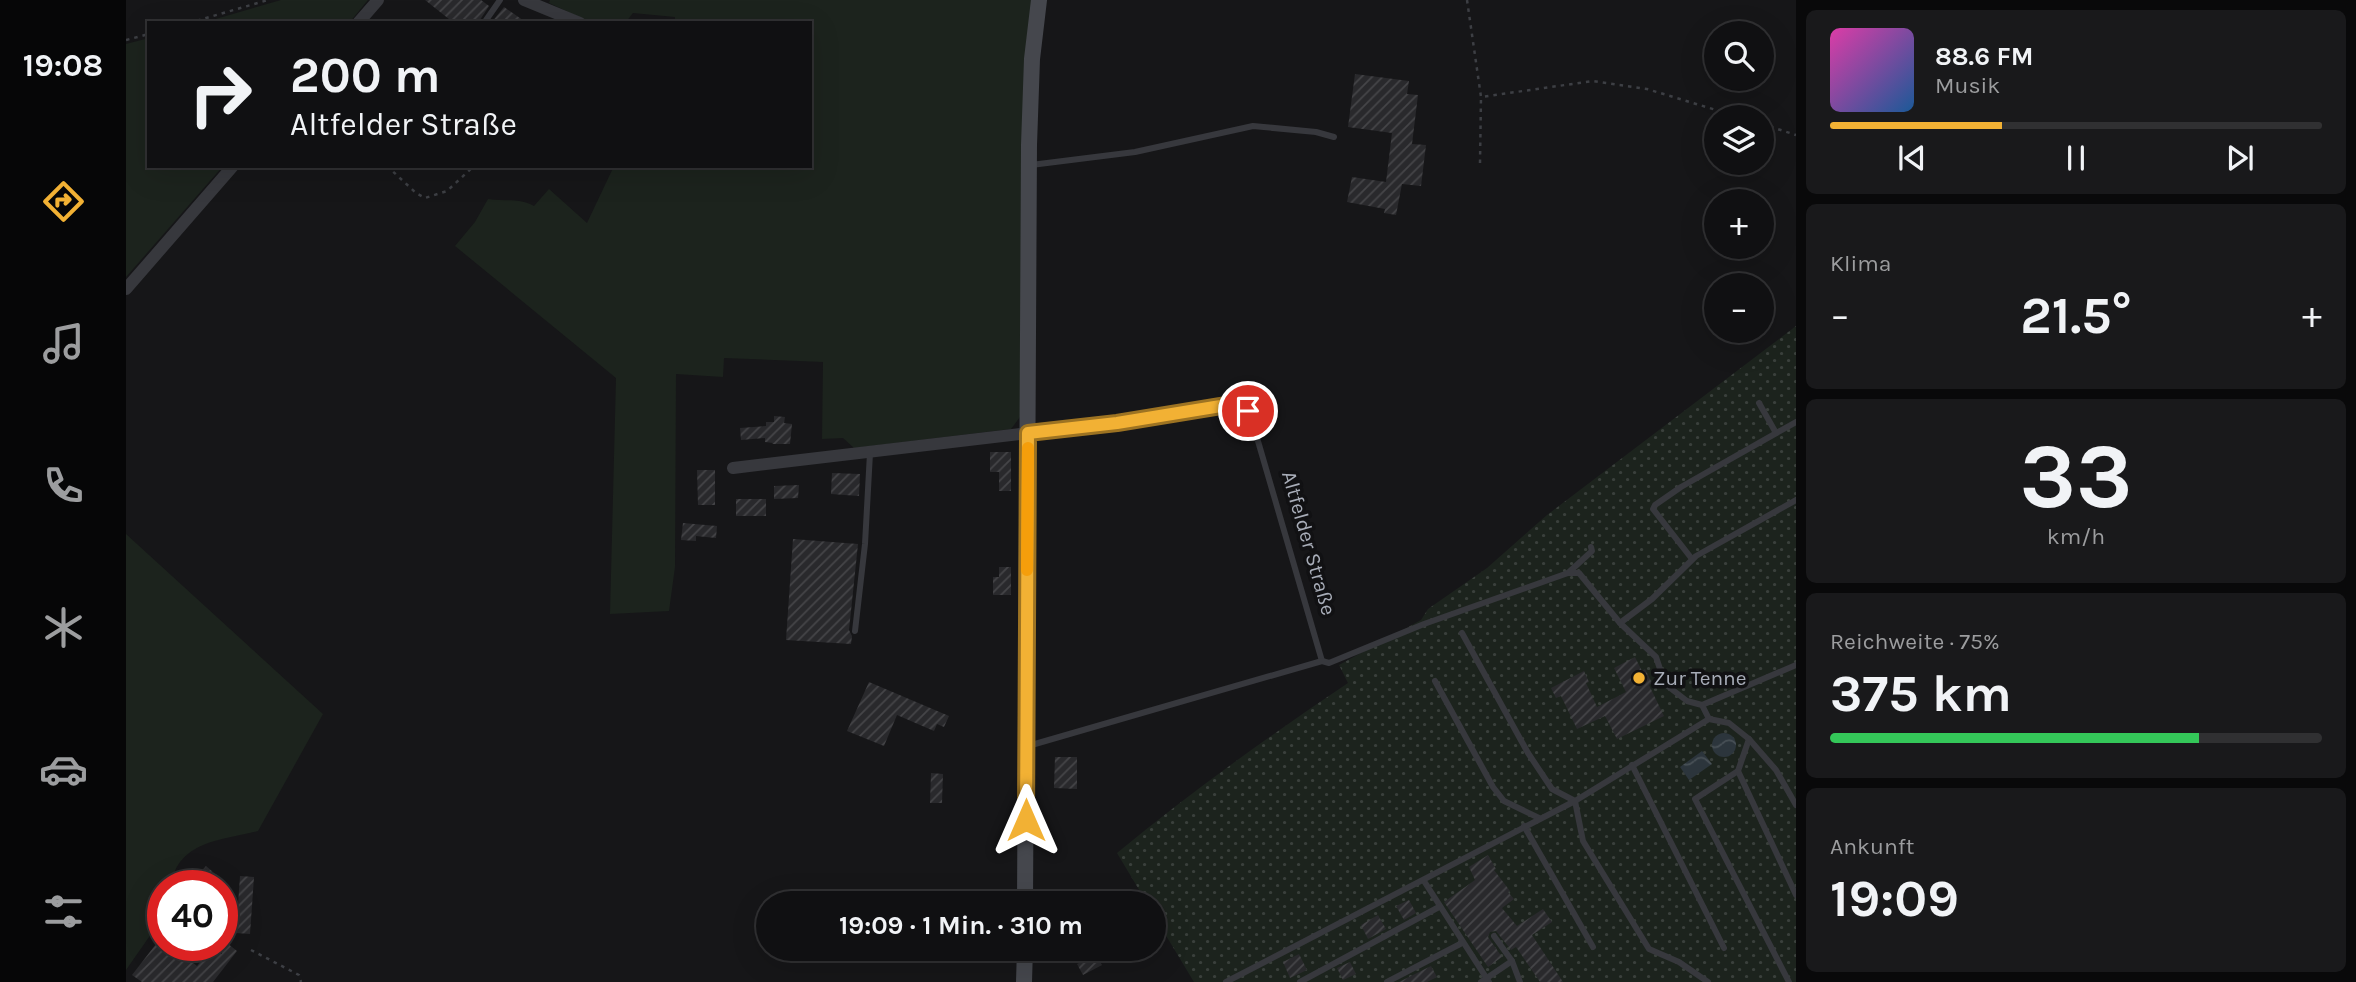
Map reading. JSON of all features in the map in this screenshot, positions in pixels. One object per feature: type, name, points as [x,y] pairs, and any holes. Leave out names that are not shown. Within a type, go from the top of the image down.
[{"type":"street","points":[[360,21],[378,0]]},
{"type":"street","points":[[524,0],[575,21]]},
{"type":"street","points":[[1025,891],[1029,165],[1032,60],[1039,0]]},
{"type":"street","points":[[126,289],[231,168]]},
{"type":"street","name":"Altfelder Straße","points":[[733,468],[1028,433]]},
{"type":"street","points":[[1024,982],[1025,961]]},
{"type":"lane","points":[[485,21],[500,0]]},
{"type":"lane","points":[[1029,165],[1135,152],[1253,126],[1316,132],[1334,137]]},
{"type":"lane","points":[[1759,403],[1776,433]]},
{"type":"lane","name":"Altfelder Straße","points":[[1028,433],[1117,423],[1233,404],[1244,405],[1253,424],[1322,661]]},
{"type":"lane","points":[[1692,559],[1653,509],[1655,505],[1681,487],[1796,422]]},
{"type":"lane","points":[[855,631],[870,453]]},
{"type":"lane","points":[[1619,622],[1652,598],[1692,559],[1796,500]]},
{"type":"lane","points":[[1568,573],[1592,551],[1591,547]]},
{"type":"lane","points":[[1026,746],[1322,661],[1329,663],[1424,624],[1568,573],[1579,573],[1619,622],[1656,657],[1665,684],[1687,701],[1702,705],[1796,665]]},
{"type":"lane","points":[[1462,633],[1528,753],[1552,789],[1575,801]]},
{"type":"lane","points":[[1436,681],[1493,787],[1504,801],[1539,818]]},
{"type":"lane","points":[[1702,705],[1709,719]]},
{"type":"lane","points":[[1226,982],[1575,801],[1709,719],[1729,723],[1749,739],[1776,770],[1796,805]]},
{"type":"lane","points":[[1749,739],[1738,771],[1695,799],[1789,982]]},
{"type":"lane","points":[[1632,765],[1724,948]]},
{"type":"lane","points":[[1738,771],[1796,895]]},
{"type":"lane","points":[[1575,801],[1583,841],[1649,949],[1679,962],[1708,982]]},
{"type":"lane","points":[[1524,826],[1593,947]]},
{"type":"lane","points":[[1424,881],[1486,981],[1512,961]]},
{"type":"lane","points":[[1300,982],[1439,907]]},
{"type":"lane","points":[[1494,936],[1512,961],[1520,982]]},
{"type":"lane","points":[[1387,982],[1462,943]]},
{"type":"path","points":[[196,21],[268,0]]},
{"type":"path","points":[[1467,0],[1481,97],[1480,163]]},
{"type":"path","points":[[126,40],[147,35]]},
{"type":"path","points":[[1481,97],[1593,81],[1647,89],[1704,106]]},
{"type":"path","points":[[1774,128],[1796,135]]},
{"type":"path","points":[[389,168],[425,198],[447,191],[472,168]]},
{"type":"path","points":[[251,950],[299,975],[301,982]]},
{"type":"shaded area","points":[[281,0],[368,0],[351,21],[209,21]]},
{"type":"shaded area","points":[[550,0],[1039,0],[1020,417],[1011,429],[854,448],[843,438],[822,439],[823,362],[724,358],[723,377],[676,374],[675,567],[669,611],[610,614],[616,378],[455,246],[475,222],[488,199],[517,201],[534,206],[549,189],[587,223],[613,168],[812,168],[812,21],[675,21],[675,17],[633,13],[627,21],[588,21],[549,3]]},
{"type":"shaded area","points":[[147,39],[147,168],[221,168],[126,277],[126,44]]},
{"type":"shaded area","points":[[1796,326],[1796,982],[1194,982],[1166,936],[1166,891],[1140,891],[1117,853],[1231,765],[1348,683],[1339,665],[1421,620],[1428,609],[1487,568],[1547,515]]},
{"type":"shaded area","points":[[126,534],[323,714],[258,831],[204,845],[182,859],[175,870],[147,870],[147,940],[126,970]]},
{"type":"water","points":[[1724,733],[1732,737],[1736,745],[1732,753],[1724,757],[1716,753],[1712,745],[1716,737]]},
{"type":"water","points":[[1702,751],[1712,764],[1689,780],[1680,767]]},
{"type":"building","points":[[425,0],[481,0],[489,6],[479,21],[451,21]]},
{"type":"building","points":[[504,7],[524,21],[493,21]]},
{"type":"building","points":[[1355,74],[1409,81],[1407,94],[1418,95],[1412,144],[1426,145],[1421,186],[1402,184],[1396,215],[1384,213],[1385,209],[1347,202],[1352,177],[1386,182],[1392,133],[1348,127]]},
{"type":"building","points":[[774,416],[785,417],[784,423],[792,424],[790,444],[772,444],[765,442],[765,438],[741,440],[740,428],[766,426],[766,422],[774,422]]},
{"type":"building","points":[[990,452],[1011,452],[1011,491],[999,491],[999,472],[990,472]]},
{"type":"building","points":[[697,470],[715,470],[715,505],[698,505]]},
{"type":"building","points":[[832,473],[860,474],[859,496],[831,494]]},
{"type":"building","points":[[799,485],[798,498],[774,499],[774,486]]},
{"type":"building","points":[[736,499],[766,499],[766,516],[736,516]]},
{"type":"building","points":[[683,523],[717,526],[716,538],[696,536],[696,541],[681,540]]},
{"type":"building","points":[[793,539],[858,544],[849,630],[852,636],[851,644],[786,640]]},
{"type":"building","points":[[999,567],[1011,567],[1011,595],[993,595],[993,577],[999,577]]},
{"type":"building","points":[[1635,657],[1652,683],[1649,685],[1664,716],[1617,739],[1605,716],[1577,729],[1561,696],[1556,698],[1551,688],[1584,671],[1589,682],[1586,683],[1597,707],[1626,692],[1614,668]]},
{"type":"building","points":[[869,682],[949,716],[944,727],[937,724],[934,731],[897,715],[884,746],[847,731]]},
{"type":"building","points":[[1055,757],[1077,757],[1077,789],[1054,788]]},
{"type":"building","points":[[931,773],[943,774],[942,803],[930,803]]},
{"type":"building","points":[[1488,855],[1496,869],[1494,870],[1514,899],[1502,908],[1517,926],[1543,909],[1552,922],[1532,935],[1563,982],[1540,982],[1516,947],[1511,950],[1496,931],[1490,932],[1488,937],[1502,957],[1488,967],[1444,902],[1475,880],[1469,867]]},
{"type":"building","points":[[240,876],[254,877],[250,934],[238,933]]},
{"type":"building","points":[[1409,900],[1416,913],[1404,920],[1396,906]]},
{"type":"building","points":[[1378,915],[1386,929],[1368,939],[1361,925]]},
{"type":"building","points":[[1299,954],[1307,970],[1290,978],[1283,962]]},
{"type":"building","points":[[147,956],[147,961],[191,961],[197,966],[201,961],[229,961],[213,982],[142,982],[132,975]]},
{"type":"building","points":[[1083,961],[1100,961],[1102,965],[1083,975],[1077,964]]},
{"type":"building","points":[[1350,962],[1356,974],[1343,980],[1337,968]]},
{"type":"building","points":[[1431,966],[1437,977],[1427,982],[1399,982]]},
{"type":"slow traffic","points":[[1027,570],[1028,448]]},
{"type":"place","name":"Zur Tenne","points":[[1639,678]]},
{"type":"route","points":[[1026,820],[1028,433],[1117,423],[1233,404],[1244,405],[1248,411]]}]
